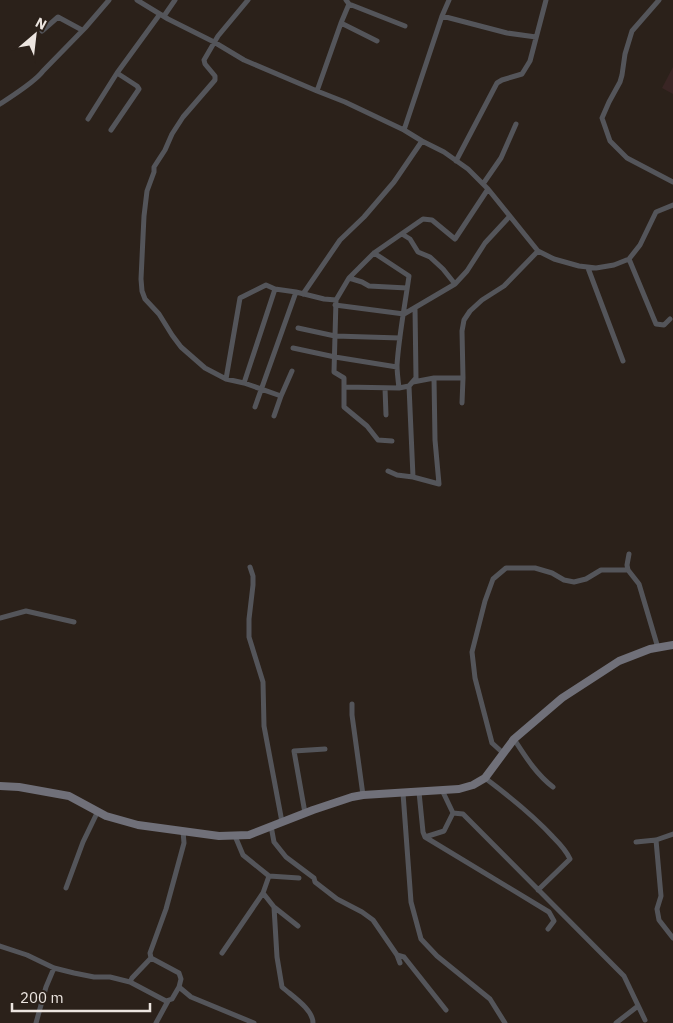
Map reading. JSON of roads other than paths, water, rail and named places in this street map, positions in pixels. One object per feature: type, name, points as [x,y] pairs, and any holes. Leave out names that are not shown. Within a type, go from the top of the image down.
[{"type":"main road","points":[[0,786],[19,787],[70,796],[106,816],[138,825],[219,836],[249,834],[305,813],[363,795],[459,789],[473,785],[485,778],[514,739],[562,698],[619,661],[650,649],[673,644]]},
{"type":"street","points":[[0,104],[18,93],[39,76],[108,0]]},
{"type":"street","points":[[136,0],[244,60],[345,102],[404,130],[444,152],[468,169],[488,189],[538,251],[554,260],[596,268],[614,265],[629,259],[640,245],[656,212],[673,205]]},
{"type":"street","points":[[88,120],[117,72],[175,0]]},
{"type":"street","points":[[248,0],[214,42],[204,60],[215,76],[215,80],[183,117],[154,167],[147,191],[144,216],[141,279],[145,299],[159,314],[181,347],[205,368],[226,379],[281,396]]},
{"type":"street","points":[[404,130],[449,0]]},
{"type":"street","points":[[456,161],[497,83],[522,74],[530,61],[546,0]]},
{"type":"street","points":[[659,0],[632,31],[625,54],[620,82],[602,118],[610,141],[627,158],[673,182]]},
{"type":"street","points":[[317,91],[347,2],[405,26]]},
{"type":"street","points":[[442,16],[507,33],[536,37]]},
{"type":"street","points":[[42,31],[58,17],[82,30]]},
{"type":"street","points":[[341,23],[377,41]]},
{"type":"street","points":[[111,130],[139,88],[117,72]]},
{"type":"street","points":[[483,184],[501,158],[516,124]]},
{"type":"street","points":[[303,294],[340,240],[364,217],[394,182],[422,141]]},
{"type":"street","points":[[392,441],[378,440],[367,426],[344,406],[344,378],[334,372],[335,303],[349,278],[374,253],[423,219],[432,220],[455,239],[488,189]]},
{"type":"street","points":[[226,379],[240,298],[266,284],[335,303],[404,314],[455,284],[467,271],[485,243],[510,216]]},
{"type":"street","points":[[402,234],[410,239],[418,252],[430,257],[443,268],[455,284]]},
{"type":"street","points":[[462,403],[462,331],[464,320],[476,304],[504,286],[538,251]]},
{"type":"street","points":[[374,253],[409,276],[397,367],[399,388]]},
{"type":"street","points":[[629,259],[656,324],[664,326],[670,319]]},
{"type":"street","points":[[588,268],[624,362]]},
{"type":"street","points":[[349,278],[369,286],[407,288]]},
{"type":"street","points":[[244,383],[275,288]]},
{"type":"street","points":[[255,407],[296,292]]},
{"type":"street","points":[[413,476],[411,384],[416,378],[415,308]]},
{"type":"street","points":[[298,328],[335,336],[400,338]]},
{"type":"street","points":[[293,348],[397,367]]},
{"type":"street","points":[[274,416],[292,371]]},
{"type":"street","points":[[344,387],[399,388],[434,378],[463,378]]},
{"type":"street","points":[[388,471],[397,475],[413,476],[439,484],[435,440],[434,378]]},
{"type":"street","points":[[385,388],[386,415]]},
{"type":"street","points":[[629,554],[628,570],[639,584],[658,648]]},
{"type":"street","points":[[250,567],[253,585],[249,637],[263,682],[264,726],[282,822]]},
{"type":"street","points":[[503,753],[492,742],[475,678],[472,652],[485,601],[493,579],[506,568],[535,568],[574,582],[586,579],[600,570],[628,570]]},
{"type":"street","points":[[0,618],[26,611],[74,622]]},
{"type":"street","points":[[352,704],[363,795]]},
{"type":"street","points":[[514,739],[526,757],[553,787]]},
{"type":"street","points":[[305,813],[294,751],[325,749]]},
{"type":"street","points":[[485,778],[545,827],[566,851],[570,859],[538,890]]},
{"type":"street","points":[[442,790],[453,813]]},
{"type":"street","points":[[420,792],[425,838],[549,912],[554,921],[548,929]]},
{"type":"street","points":[[403,793],[411,902],[421,939],[437,956],[490,999],[505,1023]]},
{"type":"street","points":[[66,888],[83,842],[98,811]]},
{"type":"street","points":[[453,813],[463,814],[624,976],[645,1020]]},
{"type":"street","points":[[425,838],[444,831],[453,813]]},
{"type":"street","points":[[271,826],[274,842],[286,857],[314,878],[315,882],[337,899],[373,920],[398,954],[400,963]]},
{"type":"street","points":[[130,982],[150,958],[184,843],[183,832]]},
{"type":"street","points":[[636,842],[656,840],[673,834]]},
{"type":"street","points":[[235,836],[243,856],[269,876],[299,878]]},
{"type":"street","points":[[656,840],[661,896],[658,920],[673,938]]},
{"type":"street","points":[[222,953],[263,893],[269,876]]},
{"type":"street","points":[[263,893],[274,907],[298,926]]},
{"type":"street","points":[[274,907],[277,957],[282,987],[305,1006],[314,1023]]},
{"type":"street","points":[[0,946],[27,955],[54,968],[130,982],[168,1001]]},
{"type":"street","points":[[398,954],[404,957],[446,1010]]},
{"type":"street","points":[[150,958],[179,973],[181,979],[179,987],[172,999],[168,1001],[156,1023]]},
{"type":"street","points":[[36,1023],[46,987],[54,968]]},
{"type":"street","points":[[179,987],[191,997],[254,1023]]},
{"type":"street","points":[[616,1023],[638,1006]]}]
